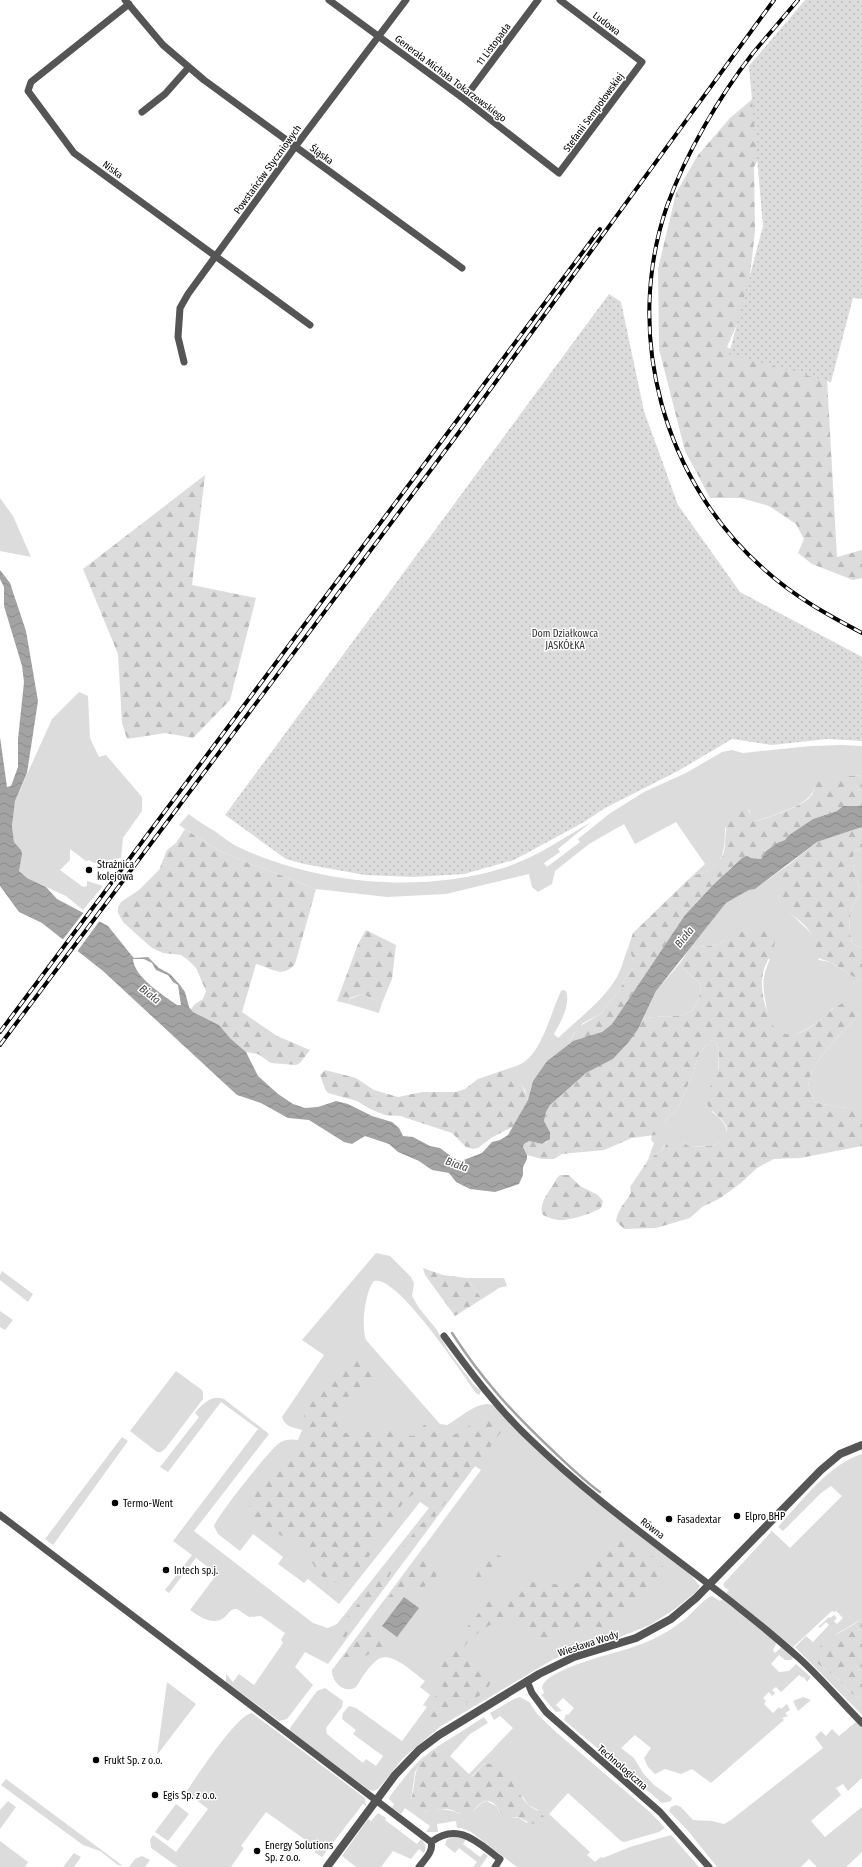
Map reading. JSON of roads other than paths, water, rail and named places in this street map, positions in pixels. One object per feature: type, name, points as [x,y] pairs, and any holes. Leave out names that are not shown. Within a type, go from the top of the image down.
[{"type":"street","name":"Generała Michała Tokarzewskiego","points":[[329,0],[464,99],[559,173]]},
{"type":"street","name":"Powstańców Styczniowych","points":[[184,362],[178,337],[180,308],[215,256],[406,0]]},
{"type":"street","name":"11 Listopada","points":[[464,99],[538,0]]},
{"type":"street","name":"Ludowa","points":[[560,0],[642,62]]},
{"type":"street","name":"Śląska","points":[[127,2],[163,45],[189,67],[295,147],[462,268]]},
{"type":"street","name":"Niska","points":[[127,2],[31,82],[28,91],[74,153],[310,326]]},
{"type":"street","name":"Stefanii Sempołowskiej","points":[[559,173],[642,62]]},
{"type":"street","points":[[142,112],[165,94],[189,67]]},
{"type":"street","name":"Równa","points":[[444,1336],[492,1399],[531,1440],[580,1484],[709,1585],[800,1659],[862,1723]]},
{"type":"street","name":"Wiesława Wody","points":[[327,1867],[406,1762],[427,1743],[559,1663],[574,1656],[621,1643],[646,1633],[683,1610],[821,1470],[840,1454],[862,1445]]},
{"type":"street","points":[[0,1515],[431,1842],[433,1846],[432,1850],[419,1867]]},
{"type":"street","name":"Technologiczna","points":[[527,1681],[532,1693],[546,1712],[660,1812],[709,1867]]},
{"type":"street","points":[[431,1842],[448,1834],[460,1833],[469,1836],[500,1860],[494,1867]]},
{"type":"water","name":"Biała","points":[[0,570],[10,583],[26,631],[38,701],[27,773],[15,801],[12,826],[14,842],[21,850],[22,854],[19,871],[27,878],[46,887],[57,899],[108,926],[134,958],[148,957],[159,968],[170,974],[185,992],[189,1007],[193,1012],[219,1025],[231,1039],[246,1052],[258,1076],[278,1094],[293,1104],[305,1108],[318,1107],[336,1101],[348,1104],[372,1116],[392,1122],[399,1128],[403,1136],[413,1137],[430,1146],[440,1148],[456,1160],[461,1161],[482,1153],[492,1142],[500,1140],[508,1135],[528,1100],[533,1081],[547,1061],[573,1041],[602,1032],[612,1024],[685,915],[714,884],[742,858],[747,856],[761,859],[766,851],[777,843],[785,840],[789,835],[813,819],[837,811],[843,806],[862,806],[862,827],[817,842],[755,889],[749,890],[726,903],[656,991],[638,1029],[628,1043],[613,1059],[586,1073],[550,1105],[546,1112],[544,1121],[550,1132],[550,1139],[542,1144],[529,1141],[524,1144],[523,1147],[527,1155],[527,1159],[523,1167],[523,1175],[519,1184],[495,1192],[470,1189],[456,1182],[449,1173],[432,1170],[419,1161],[398,1152],[389,1144],[365,1136],[352,1144],[344,1142],[309,1120],[288,1118],[261,1103],[237,1095],[103,971],[42,923],[19,912],[0,886],[0,737],[7,787],[11,786],[18,767],[18,739],[24,682],[22,666],[4,606],[4,587],[0,579]],"holes":[[[133,959],[144,959],[152,963],[156,970],[168,975],[173,982],[178,985],[181,1005],[177,1005],[157,991],[138,972]]]},
{"type":"water","points":[[404,1597],[419,1608],[397,1637],[382,1626]]},
{"type":"waterway","points":[[452,1333],[474,1365],[509,1407],[568,1465],[600,1492]]},
{"type":"railway","points":[[0,1045],[457,435],[774,0]]},
{"type":"railway","points":[[798,0],[753,53],[728,88],[704,126],[675,186],[667,206],[654,255],[649,305],[652,354],[661,403],[678,450],[701,494],[730,535],[766,571],[788,589],[824,612],[862,633]]},
{"type":"railway","points":[[0,1032],[600,229]]},
{"type":"place","name":"Strażnica kolejowa","points":[[89,870]]},
{"type":"place","name":"Termo-Went","points":[[115,1503]]},
{"type":"place","name":"Elpro BHP","points":[[737,1516]]},
{"type":"place","name":"Fasadextar","points":[[669,1519]]},
{"type":"place","name":"Intech sp.j.","points":[[166,1570]]},
{"type":"place","name":"Frukt Sp. z o.o.","points":[[96,1760]]},
{"type":"place","name":"Egis Sp. z o.o.","points":[[155,1795]]},
{"type":"place","name":"Energy Solutions Sp. z o.o.","points":[[257,1851]]},
{"type":"park label","name":"Dom Działkowca JASKÓŁKA","points":[[565,638]]}]
